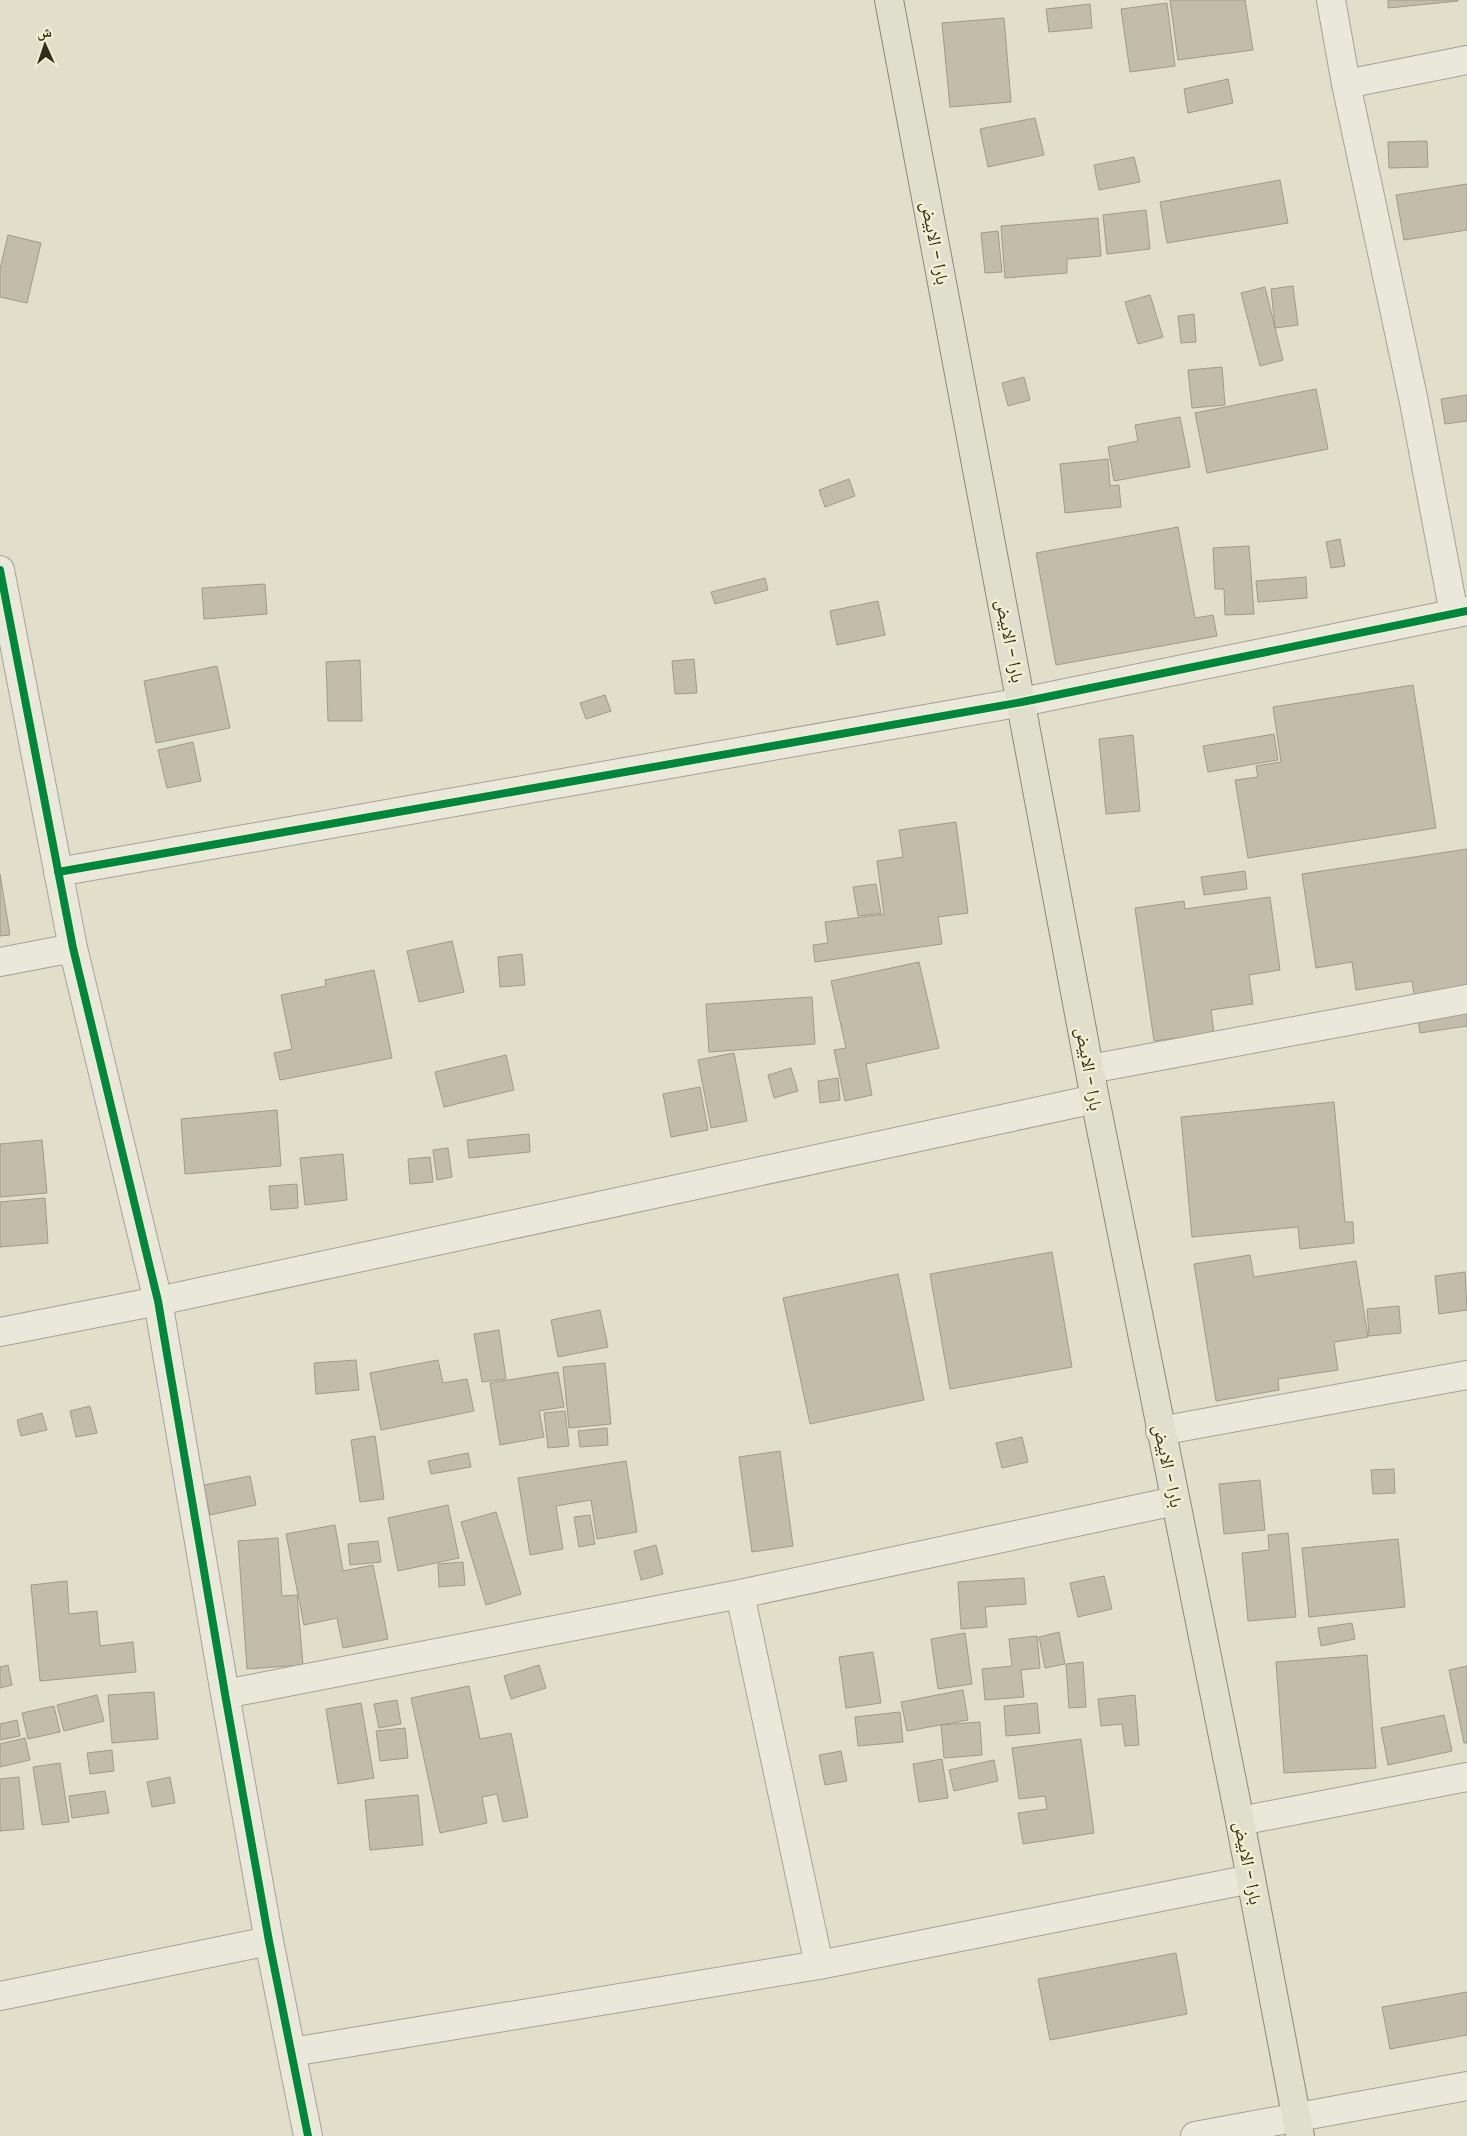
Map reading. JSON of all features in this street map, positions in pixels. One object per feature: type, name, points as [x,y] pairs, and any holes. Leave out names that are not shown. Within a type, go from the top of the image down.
[{"type":"main road","name":"بارا - الابيض","points":[[889,0],[1095,1099],[1160,1431],[1240,1820],[1299,2127]]},
{"type":"street","points":[[58,872],[1022,702],[1460,612],[1346,84],[1331,0]]},
{"type":"street","points":[[1346,84],[1467,60]]},
{"type":"street","points":[[0,570],[73,948],[158,1301],[269,1940],[308,2136]]},
{"type":"street","points":[[0,962],[73,948]]},
{"type":"street","points":[[1090,1069],[1467,999]]},
{"type":"street","points":[[0,1332],[158,1301],[1095,1099]]},
{"type":"street","points":[[1160,1431],[1467,1374]]},
{"type":"street","points":[[225,1694],[740,1594],[1175,1500]]},
{"type":"street","points":[[740,1594],[819,1965]]},
{"type":"street","points":[[1240,1820],[1467,1777]]},
{"type":"street","points":[[292,2052],[819,1965],[1251,1878]]},
{"type":"street","points":[[0,1996],[269,1940]]},
{"type":"street","points":[[1195,2136],[1299,2127],[1467,2086]]},
{"type":"building","points":[[1170,0],[1245,0],[1253,50],[1178,60]]},
{"type":"building","points":[[1388,0],[1458,0],[1458,1],[1388,8]]},
{"type":"building","points":[[1167,3],[1175,66],[1130,72],[1121,9]]},
{"type":"building","points":[[1090,4],[1092,28],[1049,32],[1046,9]]},
{"type":"building","points":[[1004,18],[1011,102],[950,107],[942,23]]},
{"type":"building","points":[[1228,79],[1233,103],[1188,113],[1184,89]]},
{"type":"building","points":[[1035,118],[1044,155],[988,167],[980,129]]},
{"type":"building","points":[[1427,141],[1428,167],[1389,168],[1388,142]]},
{"type":"building","points":[[1134,157],[1140,182],[1099,190],[1094,165]]},
{"type":"building","points":[[1280,180],[1288,223],[1167,243],[1160,202]]},
{"type":"building","points":[[1467,184],[1467,230],[1404,240],[1396,195]]},
{"type":"building","points":[[1146,210],[1150,249],[1107,254],[1103,215]]},
{"type":"building","points":[[1098,218],[1101,256],[1067,259],[1067,273],[1005,278],[1001,226]]},
{"type":"building","points":[[998,231],[1002,272],[985,273],[981,233]]},
{"type":"building","points":[[8,235],[41,243],[27,303],[0,297],[0,269]]},
{"type":"building","points":[[1293,286],[1298,325],[1275,328],[1271,289]]},
{"type":"building","points":[[1265,287],[1283,360],[1260,366],[1241,293]]},
{"type":"building","points":[[1150,295],[1163,337],[1138,344],[1125,302]]},
{"type":"building","points":[[1194,314],[1196,342],[1181,343],[1178,316]]},
{"type":"building","points":[[1222,367],[1225,405],[1192,408],[1188,370]]},
{"type":"building","points":[[1024,377],[1030,400],[1008,406],[1002,383]]},
{"type":"building","points":[[1316,389],[1328,449],[1207,473],[1195,413]]},
{"type":"building","points":[[1467,395],[1467,421],[1445,424],[1441,399]]},
{"type":"building","points":[[1180,417],[1190,467],[1114,481],[1108,447],[1138,441],[1135,425]]},
{"type":"building","points":[[1108,459],[1110,486],[1119,485],[1121,507],[1065,513],[1060,464]]},
{"type":"building","points":[[849,479],[855,496],[825,507],[819,490]]},
{"type":"building","points":[[1178,527],[1195,618],[1213,615],[1217,636],[1056,665],[1036,553]]},
{"type":"building","points":[[1340,539],[1345,566],[1331,568],[1326,542]]},
{"type":"building","points":[[1249,546],[1254,614],[1225,615],[1224,589],[1215,589],[1213,548]]},
{"type":"building","points":[[1306,577],[1307,598],[1258,602],[1256,581]]},
{"type":"building","points":[[765,578],[768,590],[715,604],[711,592]]},
{"type":"building","points":[[265,584],[267,614],[204,619],[202,588]]},
{"type":"building","points":[[878,601],[885,635],[837,645],[830,611]]},
{"type":"building","points":[[694,659],[697,693],[675,694],[672,661]]},
{"type":"building","points":[[360,660],[362,721],[328,721],[326,662]]},
{"type":"building","points":[[217,666],[230,728],[156,743],[144,681]]},
{"type":"building","points":[[1413,685],[1436,828],[1248,858],[1235,780],[1258,777],[1256,766],[1281,762],[1273,707]]},
{"type":"building","points":[[605,695],[611,711],[586,719],[580,703]]},
{"type":"building","points":[[1274,734],[1278,760],[1208,772],[1203,746]]},
{"type":"building","points":[[1133,735],[1140,811],[1106,814],[1099,739]]},
{"type":"building","points":[[193,742],[201,781],[167,788],[158,750]]},
{"type":"building","points":[[956,822],[968,913],[938,917],[942,944],[815,962],[813,945],[828,943],[825,922],[884,914],[877,861],[903,857],[899,830]]},
{"type":"building","points":[[1467,849],[1467,1026],[1420,1033],[1412,981],[1356,990],[1352,962],[1316,968],[1302,874]]},
{"type":"building","points":[[1245,871],[1247,889],[1204,895],[1201,877]]},
{"type":"building","points":[[0,874],[10,935],[0,936]]},
{"type":"building","points":[[876,884],[881,913],[858,916],[853,887]]},
{"type":"building","points":[[1270,897],[1280,970],[1249,975],[1253,1004],[1211,1010],[1214,1033],[1154,1041],[1135,908],[1184,901],[1185,909]]},
{"type":"building","points":[[452,941],[464,992],[419,1002],[407,951]]},
{"type":"building","points":[[522,954],[525,985],[500,987],[498,957]]},
{"type":"building","points":[[919,962],[939,1048],[866,1064],[872,1095],[845,1101],[834,1050],[846,1048],[831,981]]},
{"type":"building","points":[[374,970],[392,1058],[280,1080],[274,1053],[292,1049],[281,995],[326,986],[325,980]]},
{"type":"building","points":[[812,997],[815,1044],[709,1052],[706,1004]]},
{"type":"building","points":[[734,1053],[747,1121],[711,1128],[698,1060]]},
{"type":"building","points":[[506,1055],[514,1090],[444,1107],[435,1072]]},
{"type":"building","points":[[791,1068],[798,1091],[774,1098],[768,1075]]},
{"type":"building","points":[[838,1078],[840,1100],[820,1103],[818,1081]]},
{"type":"building","points":[[700,1087],[708,1130],[671,1137],[663,1094]]},
{"type":"building","points":[[1334,1102],[1345,1222],[1353,1222],[1354,1243],[1300,1249],[1298,1227],[1192,1237],[1181,1117]]},
{"type":"building","points":[[277,1110],[281,1166],[185,1174],[181,1119]]},
{"type":"building","points":[[529,1134],[530,1152],[469,1158],[467,1140]]},
{"type":"building","points":[[42,1140],[47,1193],[0,1197],[0,1144]]},
{"type":"building","points":[[448,1148],[452,1177],[437,1180],[433,1150]]},
{"type":"building","points":[[343,1154],[347,1200],[305,1205],[300,1158]]},
{"type":"building","points":[[430,1157],[433,1182],[410,1184],[408,1159]]},
{"type":"building","points":[[297,1184],[298,1208],[271,1210],[269,1186]]},
{"type":"building","points":[[45,1198],[48,1243],[0,1247],[0,1202]]},
{"type":"building","points":[[1052,1252],[1072,1367],[950,1389],[930,1274]]},
{"type":"building","points":[[1250,1255],[1254,1277],[1356,1261],[1368,1337],[1334,1342],[1338,1370],[1278,1379],[1279,1390],[1216,1401],[1194,1264]]},
{"type":"building","points":[[1465,1272],[1467,1310],[1439,1314],[1435,1276]]},
{"type":"building","points":[[898,1274],[924,1400],[810,1424],[783,1298]]},
{"type":"building","points":[[1399,1306],[1401,1333],[1369,1336],[1367,1309]]},
{"type":"building","points":[[600,1310],[608,1347],[558,1357],[551,1320]]},
{"type":"building","points":[[499,1330],[506,1379],[482,1382],[474,1334]]},
{"type":"building","points":[[356,1360],[359,1390],[316,1394],[314,1363]]},
{"type":"building","points":[[438,1360],[443,1383],[467,1379],[474,1411],[381,1430],[370,1373]]},
{"type":"building","points":[[605,1363],[611,1424],[569,1428],[563,1367]]},
{"type":"building","points":[[558,1372],[564,1407],[539,1411],[544,1437],[500,1445],[490,1383]]},
{"type":"building","points":[[90,1406],[97,1433],[76,1437],[70,1411]]},
{"type":"building","points":[[565,1411],[569,1446],[548,1448],[544,1413]]},
{"type":"building","points":[[42,1413],[47,1430],[21,1436],[17,1420]]},
{"type":"building","points":[[607,1428],[608,1445],[580,1447],[578,1431]]},
{"type":"building","points":[[375,1436],[384,1499],[360,1502],[351,1440]]},
{"type":"building","points":[[1022,1437],[1028,1462],[1002,1468],[996,1443]]},
{"type":"building","points":[[780,1451],[793,1546],[752,1552],[739,1457]]},
{"type":"building","points":[[468,1453],[471,1467],[431,1474],[428,1461]]},
{"type":"building","points":[[626,1461],[637,1532],[597,1539],[591,1500],[556,1506],[563,1549],[530,1555],[518,1478]]},
{"type":"building","points":[[1394,1469],[1395,1493],[1373,1494],[1371,1470]]},
{"type":"building","points":[[250,1476],[256,1505],[210,1515],[204,1485]]},
{"type":"building","points":[[1260,1480],[1265,1530],[1224,1534],[1219,1484]]},
{"type":"building","points":[[448,1505],[459,1558],[398,1571],[388,1518]]},
{"type":"building","points":[[496,1512],[521,1594],[486,1605],[461,1522]]},
{"type":"building","points":[[590,1515],[595,1544],[579,1547],[574,1517]]},
{"type":"building","points":[[335,1525],[343,1571],[373,1565],[388,1639],[343,1648],[337,1618],[304,1625],[286,1534]]},
{"type":"building","points":[[1288,1533],[1296,1617],[1248,1621],[1242,1553],[1269,1550],[1268,1535]]},
{"type":"building","points":[[278,1538],[282,1596],[297,1595],[303,1665],[247,1669],[238,1541]]},
{"type":"building","points":[[1398,1539],[1405,1607],[1309,1617],[1302,1548]]},
{"type":"building","points":[[378,1541],[381,1562],[350,1565],[348,1544]]},
{"type":"building","points":[[656,1545],[663,1574],[641,1580],[634,1551]]},
{"type":"building","points":[[463,1562],[465,1585],[439,1587],[438,1564]]},
{"type":"building","points":[[1104,1576],[1112,1609],[1078,1617],[1070,1583]]},
{"type":"building","points":[[1024,1578],[1026,1604],[985,1607],[987,1627],[961,1629],[958,1582]]},
{"type":"building","points":[[67,1581],[69,1614],[97,1611],[100,1646],[133,1642],[136,1672],[40,1681],[31,1585]]},
{"type":"building","points":[[1352,1623],[1355,1639],[1321,1646],[1318,1628]]},
{"type":"building","points":[[1059,1632],[1065,1664],[1045,1668],[1039,1637]]},
{"type":"building","points":[[965,1633],[972,1684],[938,1689],[931,1639]]},
{"type":"building","points":[[1037,1636],[1040,1668],[1021,1670],[1024,1697],[985,1700],[982,1669],[1012,1666],[1009,1639]]},
{"type":"building","points":[[873,1652],[881,1703],[846,1708],[839,1657]]},
{"type":"building","points":[[1367,1655],[1376,1768],[1284,1773],[1276,1662]]},
{"type":"building","points":[[1083,1662],[1086,1707],[1069,1708],[1066,1664]]},
{"type":"building","points":[[8,1665],[12,1685],[0,1688],[0,1667]]},
{"type":"building","points":[[539,1665],[546,1688],[511,1699],[504,1676]]},
{"type":"building","points":[[1467,1666],[1467,1743],[1464,1743],[1449,1670]]},
{"type":"building","points":[[469,1686],[480,1739],[511,1733],[528,1817],[503,1822],[497,1794],[482,1797],[487,1823],[440,1833],[411,1698]]},
{"type":"building","points":[[963,1690],[968,1720],[907,1731],[901,1702]]},
{"type":"building","points":[[154,1692],[158,1739],[112,1743],[108,1695]]},
{"type":"building","points":[[97,1695],[104,1721],[64,1731],[57,1705]]},
{"type":"building","points":[[1135,1695],[1139,1745],[1125,1746],[1122,1724],[1101,1726],[1098,1699]]},
{"type":"building","points":[[397,1700],[401,1724],[379,1728],[374,1704]]},
{"type":"building","points":[[361,1703],[374,1778],[338,1784],[326,1709]]},
{"type":"building","points":[[1037,1703],[1040,1733],[1006,1736],[1004,1706]]},
{"type":"building","points":[[54,1706],[60,1732],[28,1739],[22,1713]]},
{"type":"building","points":[[900,1712],[903,1742],[858,1746],[855,1717]]},
{"type":"building","points":[[1444,1715],[1452,1751],[1388,1765],[1381,1728]]},
{"type":"building","points":[[17,1720],[20,1736],[0,1740],[0,1724]]},
{"type":"building","points":[[980,1722],[982,1755],[944,1758],[941,1725]]},
{"type":"building","points":[[405,1728],[408,1758],[380,1761],[376,1731]]},
{"type":"building","points":[[25,1738],[30,1760],[0,1767],[0,1744]]},
{"type":"building","points":[[1081,1739],[1094,1833],[1023,1844],[1018,1813],[1047,1809],[1045,1796],[1019,1799],[1012,1748]]},
{"type":"building","points":[[112,1750],[114,1771],[90,1774],[87,1753]]},
{"type":"building","points":[[841,1751],[847,1781],[825,1785],[819,1755]]},
{"type":"building","points":[[942,1759],[948,1798],[919,1802],[913,1764]]},
{"type":"building","points":[[994,1760],[998,1781],[954,1791],[949,1770]]},
{"type":"building","points":[[60,1763],[69,1822],[42,1825],[33,1767]]},
{"type":"building","points":[[19,1777],[24,1829],[0,1831],[0,1779]]},
{"type":"building","points":[[170,1777],[175,1803],[152,1807],[147,1782]]},
{"type":"building","points":[[105,1791],[109,1813],[72,1818],[69,1796]]},
{"type":"building","points":[[418,1795],[423,1845],[370,1850],[365,1800]]},
{"type":"building","points":[[1176,1953],[1187,2014],[1050,2040],[1038,1979]]},
{"type":"building","points":[[1467,1992],[1467,2035],[1390,2049],[1382,2007]]},
{"type":"cycle path","points":[[0,570],[73,948],[158,1301],[269,1941],[308,2136]]},
{"type":"cycle path","points":[[58,872],[1022,702],[1467,611]]}]
